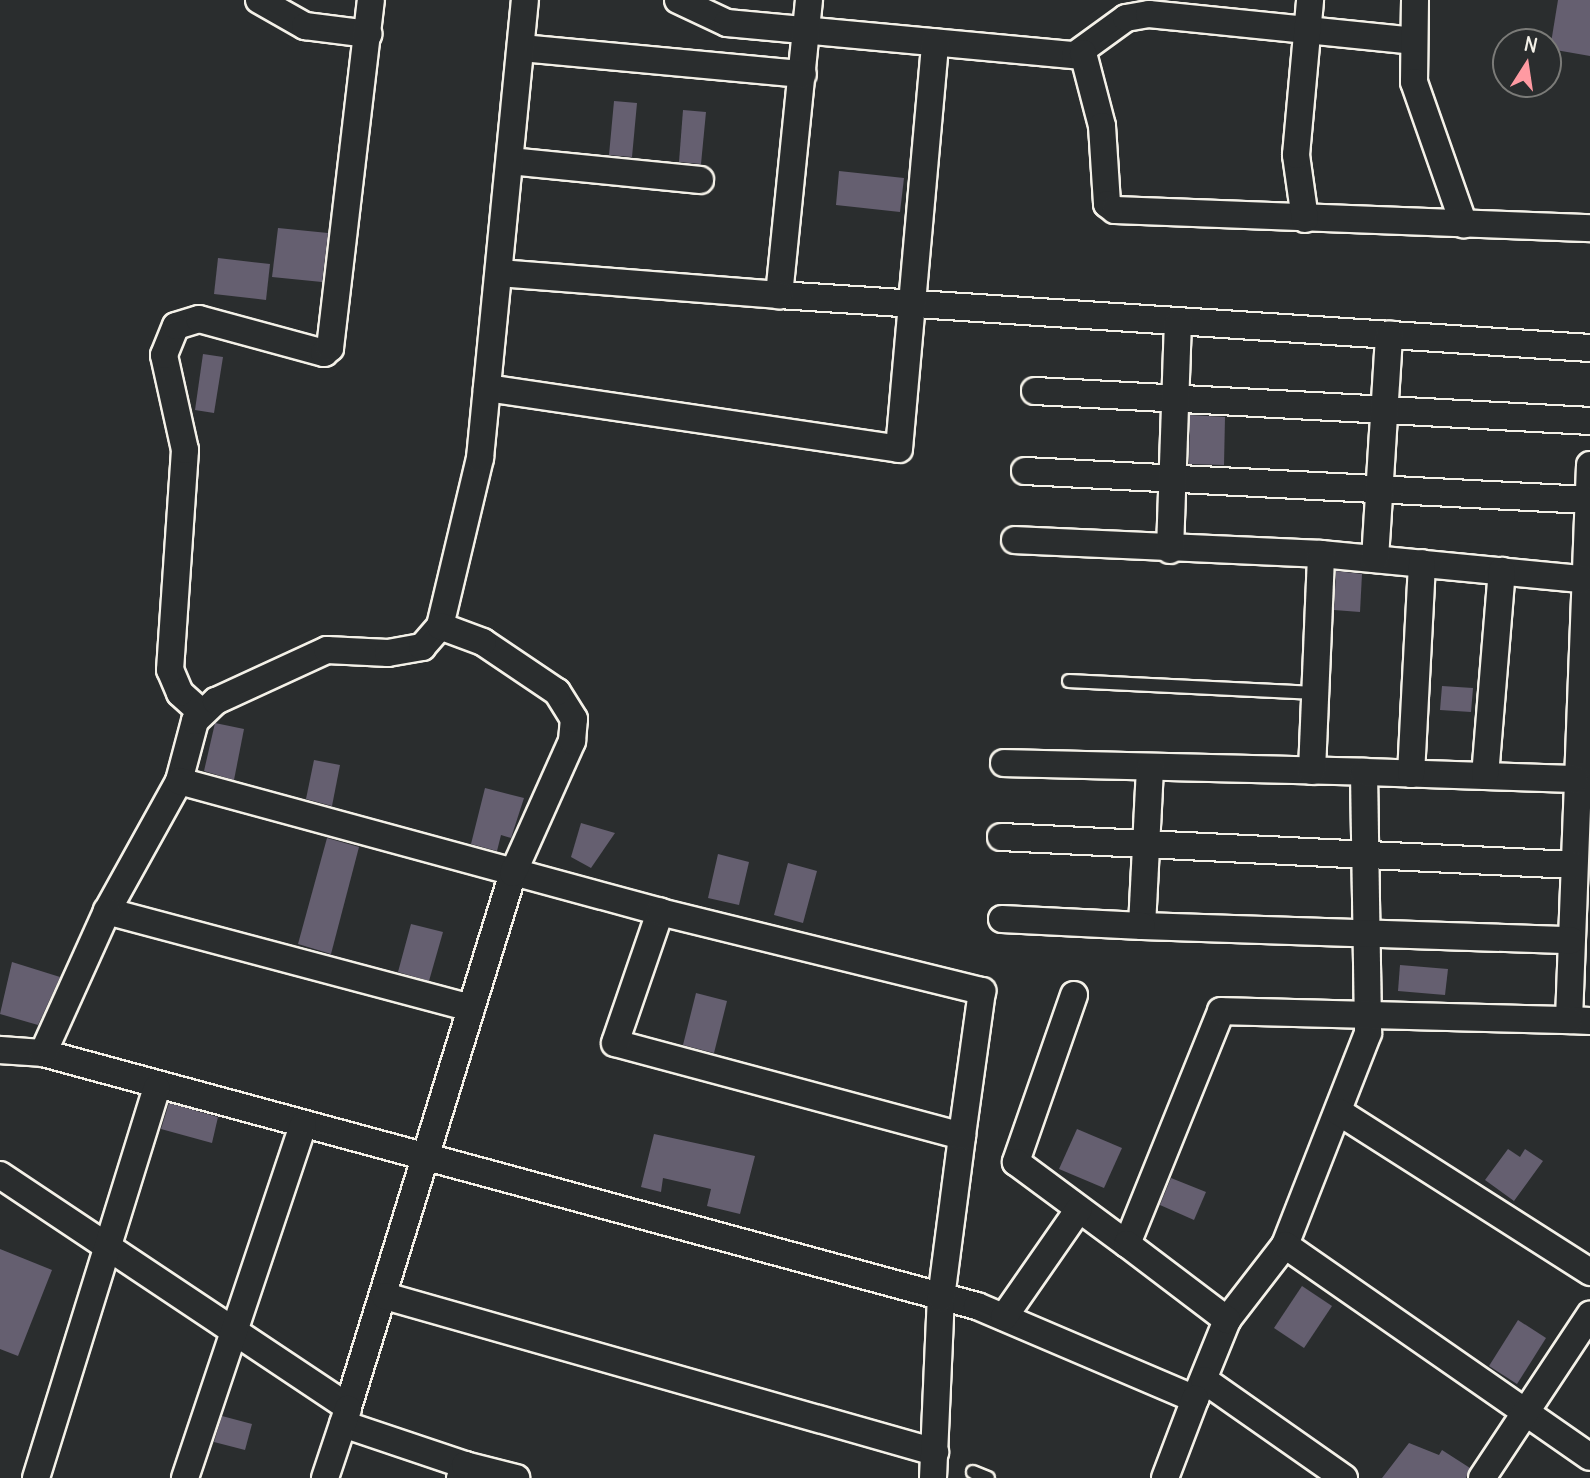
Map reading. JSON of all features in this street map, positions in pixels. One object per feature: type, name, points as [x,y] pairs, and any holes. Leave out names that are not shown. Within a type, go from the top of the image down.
[{"type":"street","points":[[259,0],[306,26],[368,34]]},
{"type":"street","points":[[201,712],[180,693],[170,670],[185,450],[164,355],[176,326],[199,320],[324,353],[330,348],[371,0]]},
{"type":"street","points":[[43,1053],[107,911],[179,781],[201,712],[327,650],[406,652],[422,647],[440,626],[480,458],[524,0]]},
{"type":"street","points":[[678,0],[727,23],[1069,54],[1126,18],[1149,14],[1413,41]]},
{"type":"street","points":[[779,295],[809,0]]},
{"type":"street","points":[[1305,219],[1296,155],[1310,0]]},
{"type":"street","points":[[1416,0],[1413,41],[1417,91],[1464,225]]},
{"type":"street","points":[[722,66],[727,23]]},
{"type":"street","points":[[487,388],[899,449],[915,306],[935,43]]},
{"type":"street","points":[[521,48],[803,74]]},
{"type":"street","points":[[1069,54],[1102,126],[1109,208],[1305,219],[1590,228]]},
{"type":"street","points":[[510,161],[700,180]]},
{"type":"street","points":[[499,273],[915,306],[1590,348]]},
{"type":"street","points":[[1170,550],[1178,322]]},
{"type":"street","points":[[1375,559],[1389,334]]},
{"type":"street","points":[[1035,391],[1590,421]]},
{"type":"street","points":[[1127,1244],[1221,1011],[1367,1010],[1580,1020],[1571,940],[1583,579],[1590,465]]},
{"type":"street","points":[[1025,471],[1173,475],[1588,500]]},
{"type":"street","points":[[1015,540],[1170,550],[1321,554],[1583,579]]},
{"type":"street","points":[[1312,771],[1321,554]]},
{"type":"street","points":[[1410,774],[1422,563]]},
{"type":"street","points":[[1485,776],[1502,571]]},
{"type":"street","points":[[325,1478],[386,1296],[513,873],[572,741],[574,719],[557,692],[498,650],[440,626]]},
{"type":"street","points":[[1004,763],[1575,779]]},
{"type":"street","points":[[1142,926],[1150,768]]},
{"type":"street","points":[[1165,1478],[1227,1320],[1285,1245],[1339,1112],[1367,1033],[1364,772]]},
{"type":"street","points":[[179,781],[660,912],[982,991],[941,1298],[934,1465],[386,1296]]},
{"type":"street","points":[[1001,837],[1573,865]]},
{"type":"street","points":[[107,911],[471,1008]]},
{"type":"street","points":[[660,912],[615,1042],[962,1136]]},
{"type":"street","points":[[1002,919],[1366,936],[1571,940]]},
{"type":"street","points":[[1074,995],[1016,1162],[1227,1320]]},
{"type":"street","points":[[0,1048],[43,1053],[157,1088],[428,1158],[1004,1317],[1199,1390],[1344,1478]]},
{"type":"street","points":[[36,1478],[157,1088]]},
{"type":"street","points":[[1339,1112],[1590,1272]]},
{"type":"street","points":[[185,1478],[231,1330],[303,1125]]},
{"type":"street","points":[[0,1175],[231,1330],[346,1416],[463,1472],[516,1478]]},
{"type":"street","points":[[1004,1317],[1079,1209]]},
{"type":"street","points":[[1285,1245],[1590,1457]]},
{"type":"street","points":[[1482,1478],[1590,1315]]},
{"type":"lane","points":[[1069,681],[1315,693]]},
{"type":"lane","points":[[974,1472],[988,1478]]},
{"type":"building","points":[[1558,0],[1590,0],[1590,56],[1562,51],[1562,28],[1553,28]]},
{"type":"building","points":[[614,101],[637,103],[632,157],[609,155]]},
{"type":"building","points":[[683,110],[706,112],[701,164],[679,162]]},
{"type":"building","points":[[839,171],[904,178],[900,212],[836,205]]},
{"type":"building","points":[[278,228],[328,233],[322,282],[272,277]]},
{"type":"building","points":[[218,258],[270,264],[266,300],[214,294]]},
{"type":"building","points":[[203,354],[223,357],[214,413],[195,410]]},
{"type":"building","points":[[1190,415],[1225,417],[1224,465],[1189,464]]},
{"type":"building","points":[[1336,571],[1362,574],[1360,612],[1334,610]]},
{"type":"building","points":[[1442,686],[1473,688],[1471,712],[1440,710]]},
{"type":"building","points":[[215,723],[244,729],[234,780],[204,771]]},
{"type":"building","points":[[314,760],[340,765],[332,806],[306,799]]},
{"type":"building","points":[[485,788],[524,798],[511,838],[501,835],[497,851],[471,844]]},
{"type":"building","points":[[581,823],[615,833],[591,868],[571,857]]},
{"type":"building","points":[[327,838],[359,847],[331,954],[298,944]]},
{"type":"building","points":[[718,854],[749,862],[739,905],[708,898]]},
{"type":"building","points":[[788,863],[817,871],[803,923],[774,915]]},
{"type":"building","points":[[411,924],[443,932],[429,981],[398,972]]},
{"type":"building","points":[[12,962],[60,977],[38,1025],[0,1014]]},
{"type":"building","points":[[1400,965],[1448,969],[1445,995],[1398,991]]},
{"type":"building","points":[[696,993],[727,1001],[714,1053],[683,1045]]},
{"type":"building","points":[[169,1103],[218,1117],[212,1143],[161,1129]]},
{"type":"building","points":[[1077,1129],[1122,1148],[1104,1188],[1059,1169]]},
{"type":"building","points":[[654,1134],[755,1156],[740,1214],[707,1206],[711,1189],[663,1178],[661,1192],[641,1187]]},
{"type":"building","points":[[1508,1149],[1520,1157],[1525,1149],[1543,1161],[1514,1201],[1485,1180]]},
{"type":"building","points":[[1171,1178],[1206,1192],[1194,1220],[1160,1205]]},
{"type":"building","points":[[0,1249],[52,1270],[18,1356],[0,1349]]},
{"type":"building","points":[[1302,1286],[1332,1306],[1304,1348],[1274,1328]]},
{"type":"building","points":[[1518,1320],[1546,1338],[1517,1384],[1489,1366]]},
{"type":"building","points":[[222,1416],[252,1424],[245,1450],[214,1442]]},
{"type":"building","points":[[1409,1443],[1439,1455],[1442,1450],[1470,1468],[1466,1478],[1382,1478]]}]
